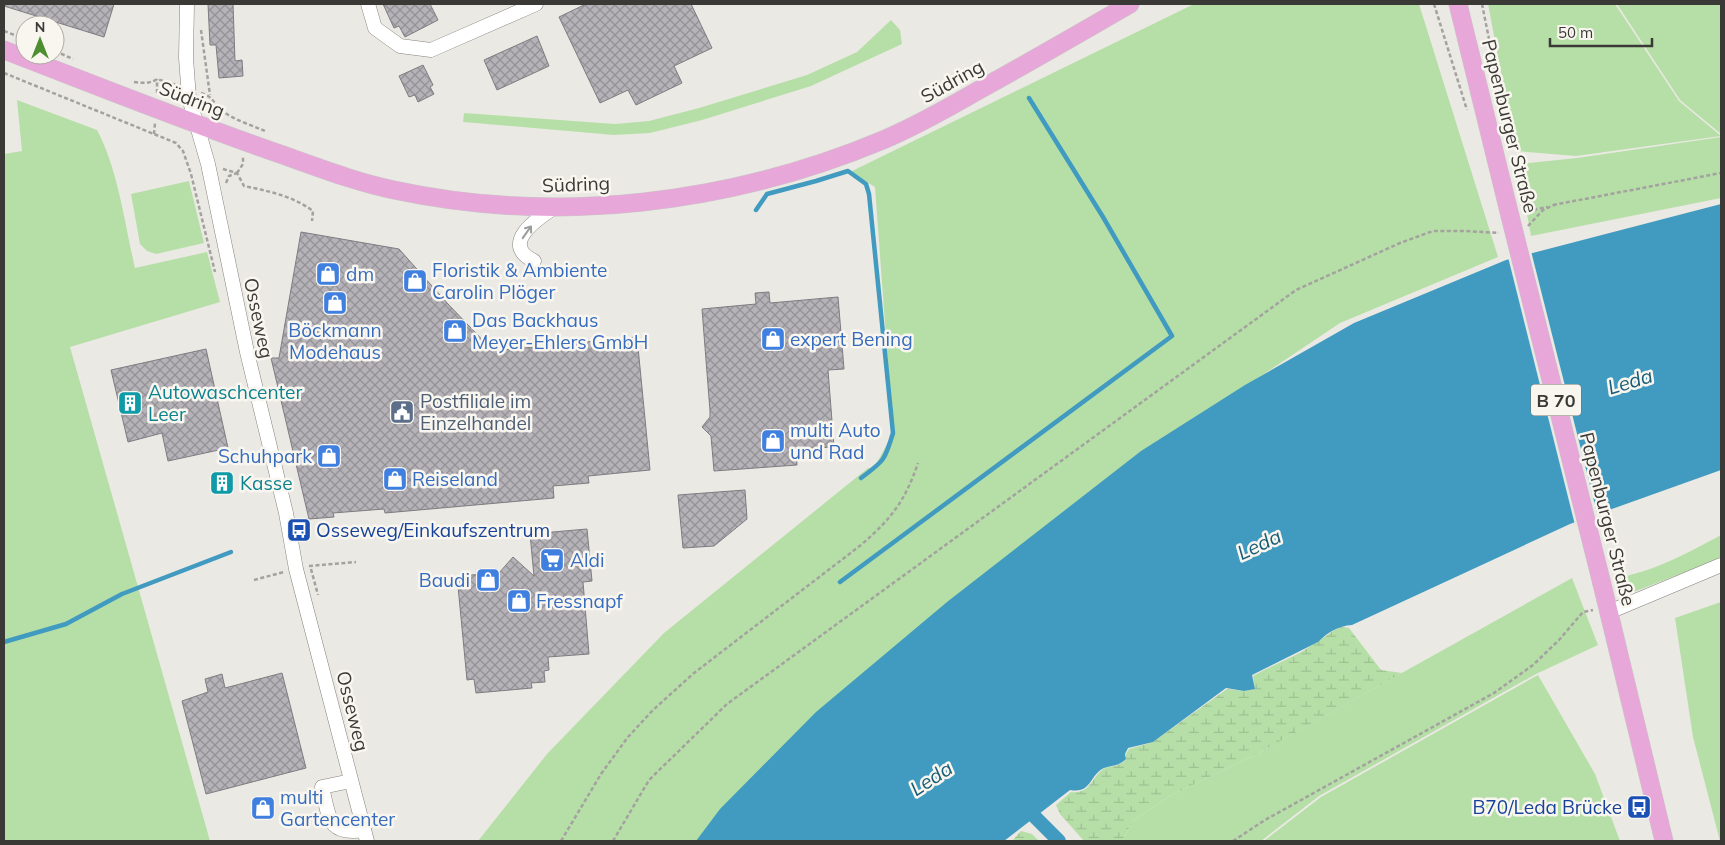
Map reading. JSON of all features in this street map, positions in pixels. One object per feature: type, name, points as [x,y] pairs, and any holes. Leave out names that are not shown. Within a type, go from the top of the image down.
[{"type":"main road","name":"Südring","points":[[4,50],[196,124],[338,174],[392,190],[447,200],[495,205],[555,207],[610,205],[717,191],[774,178],[830,161],[885,139],[933,116],[1130,4]]},
{"type":"main road","name":"Papenburger Straße","points":[[1458,4],[1602,584],[1602,611],[1664,841]]},
{"type":"street","name":"Osseweg","points":[[188,4],[186,58],[188,89],[208,164],[245,343],[286,513],[296,569],[366,836]]},
{"type":"street","points":[[368,4],[376,28],[400,46],[432,50],[536,4]]},
{"type":"street","points":[[534,261],[523,253],[520,248],[520,241],[528,227],[555,207]]},
{"type":"street","points":[[1602,611],[1721,565]]},
{"type":"street","points":[[351,781],[322,787],[328,812],[337,829],[366,836]]},
{"type":"path","points":[[1434,4],[1468,114]]},
{"type":"path","points":[[1482,4],[1502,115]]},
{"type":"path","points":[[201,23],[210,96],[221,110],[266,132]]},
{"type":"path","points":[[65,55],[81,62]]},
{"type":"path","points":[[4,73],[176,144],[183,151],[186,158]]},
{"type":"path","points":[[127,82],[144,84],[157,79],[210,96]]},
{"type":"path","points":[[237,173],[244,186],[276,193],[305,205],[313,211],[312,220]]},
{"type":"path","points":[[1527,211],[1721,173]]},
{"type":"path","points":[[613,841],[649,780],[727,704],[1296,290],[1400,243],[1433,232],[1465,231],[1498,234],[1512,225],[1528,226],[1543,210],[1554,205]]},
{"type":"path","points":[[561,841],[601,774],[628,737],[694,673],[884,526],[901,502],[912,480],[918,462]]},
{"type":"path","points":[[1233,841],[1265,820],[1494,693],[1533,665],[1559,640],[1583,612],[1589,610],[1602,611]]},
{"type":"green space","points":[[1194,4],[1419,4],[1498,257],[1340,323],[1178,432],[705,841],[478,841],[547,754],[664,633],[868,468],[874,468],[893,433],[875,187],[850,172]]},
{"type":"green space","points":[[1488,4],[1615,4],[1679,101],[1721,136],[1576,156],[1516,151]]},
{"type":"green space","points":[[1617,4],[1721,4],[1721,134],[1680,100]]},
{"type":"green space","points":[[891,20],[900,30],[902,44],[811,86],[702,120],[650,133],[614,135],[463,122],[464,113],[615,124],[649,121],[807,75],[857,52]]},
{"type":"green space","points":[[17,100],[97,130],[116,179],[135,268],[207,252],[220,302],[70,347],[210,841],[4,841],[4,154],[22,151]]},
{"type":"green space","points":[[1721,137],[1721,198],[1531,236],[1518,164],[1577,158]]},
{"type":"green space","points":[[189,181],[204,243],[156,254],[147,251],[140,244],[131,194]]},
{"type":"green space","points":[[1721,535],[1721,558],[1631,593],[1619,588],[1615,578],[1657,567]]},
{"type":"green space","points":[[1572,578],[1598,645],[1536,674],[1319,796],[1261,841],[1122,841],[1133,821],[1170,796],[1255,755]]},
{"type":"green space","points":[[1721,602],[1720,841],[1693,737],[1675,618]]},
{"type":"green space","points":[[1340,627],[1349,628],[1381,670],[1402,673],[1255,755],[1170,796],[1133,821],[1122,841],[1084,841],[1060,814],[1056,805],[1071,792],[1086,789],[1102,770],[1124,762],[1129,749],[1153,742],[1227,689],[1244,691],[1255,689],[1253,676],[1303,651]]},
{"type":"green space","points":[[1538,675],[1595,774],[1620,841],[1264,841],[1321,797]]},
{"type":"green space","points":[[1021,831],[1032,834],[1039,841],[1012,841]]},
{"type":"water","name":"Leda","points":[[1721,204],[1721,470],[1570,524],[1352,625],[1334,630],[1318,642],[1252,675],[1255,689],[1244,691],[1226,688],[1153,742],[1128,748],[1125,754],[1126,759],[1099,771],[1086,787],[1070,790],[1004,841],[696,841],[720,809],[816,712],[947,602],[1141,451],[1245,385],[1354,323],[1506,260]]},
{"type":"pier","points":[[1531,251],[1598,517],[1575,525],[1508,257]]},
{"type":"building","points":[[4,4],[114,4],[104,37],[65,25],[65,15],[33,15],[4,6]]},
{"type":"building","points":[[208,4],[233,4],[235,61],[242,60],[243,76],[219,78],[216,45],[210,45]]},
{"type":"building","points":[[383,4],[430,4],[438,20],[405,37],[399,26],[394,28]]},
{"type":"building","points":[[586,4],[691,4],[712,48],[674,66],[682,83],[636,105],[628,90],[600,103],[559,17]]},
{"type":"building","points":[[537,36],[549,66],[497,90],[484,60]]},
{"type":"building","points":[[423,65],[433,85],[430,87],[434,94],[418,102],[415,95],[409,97],[399,76]]},
{"type":"building","points":[[301,232],[399,249],[493,351],[637,337],[650,470],[588,476],[589,483],[553,486],[554,498],[385,513],[384,509],[333,513],[334,517],[309,519],[271,358],[279,358]]},
{"type":"building","name":"expert Bening","points":[[769,292],[770,303],[838,297],[844,369],[828,370],[834,447],[796,449],[797,465],[714,471],[711,436],[702,427],[710,417],[710,411],[702,309],[756,304],[755,293]]},
{"type":"building","points":[[206,349],[228,448],[168,461],[162,433],[128,442],[111,370]]},
{"type":"building","points":[[745,490],[747,519],[714,546],[683,548],[678,495]]},
{"type":"building","points":[[587,529],[592,581],[583,582],[589,654],[548,657],[549,670],[544,671],[545,682],[531,683],[532,688],[476,693],[474,679],[467,680],[457,576],[499,573],[513,557],[534,576],[530,534]]},
{"type":"building","points":[[282,673],[306,768],[206,794],[182,701],[208,692],[205,679],[222,674],[225,688]]},
{"type":"waterway","points":[[840,582],[1172,336],[1103,217],[1029,98]]},
{"type":"waterway","points":[[756,210],[767,194],[848,171],[866,184],[869,194],[893,433],[883,459],[875,468],[861,478]]},
{"type":"waterway","points":[[4,642],[66,624],[122,594],[231,552]]},
{"type":"waterway","points":[[1022,804],[1059,841]]},
{"type":"place","name":"dm","points":[[328,274]]},
{"type":"place","name":"Floristik & Ambiente Carolin Plöger","points":[[415,281]]},
{"type":"place","name":"Böckmann Modehaus","points":[[335,303]]},
{"type":"place","name":"Das Backhaus Meyer-Ehlers GmbH","points":[[455,331]]},
{"type":"place","name":"expert Bening","points":[[773,339]]},
{"type":"place","name":"Autowaschcenter Leer","points":[[130,403]]},
{"type":"place","name":"Postfiliale im Einzelhandel","points":[[402,412]]},
{"type":"place","name":"multi Auto und Rad","points":[[773,441]]},
{"type":"place","name":"Schuhpark","points":[[329,456]]},
{"type":"place","name":"Reiseland","points":[[395,479]]},
{"type":"place","name":"Kasse","points":[[222,483]]},
{"type":"place","name":"Osseweg/Einkaufszentrum","points":[[299,530]]},
{"type":"place","name":"Aldi","points":[[552,560]]},
{"type":"place","name":"Baudi","points":[[488,580]]},
{"type":"place","name":"Fressnapf","points":[[519,601]]},
{"type":"place","name":"B70/Leda Brücke","points":[[1639,807]]},
{"type":"place","name":"multi Gartencenter","points":[[263,808]]}]
